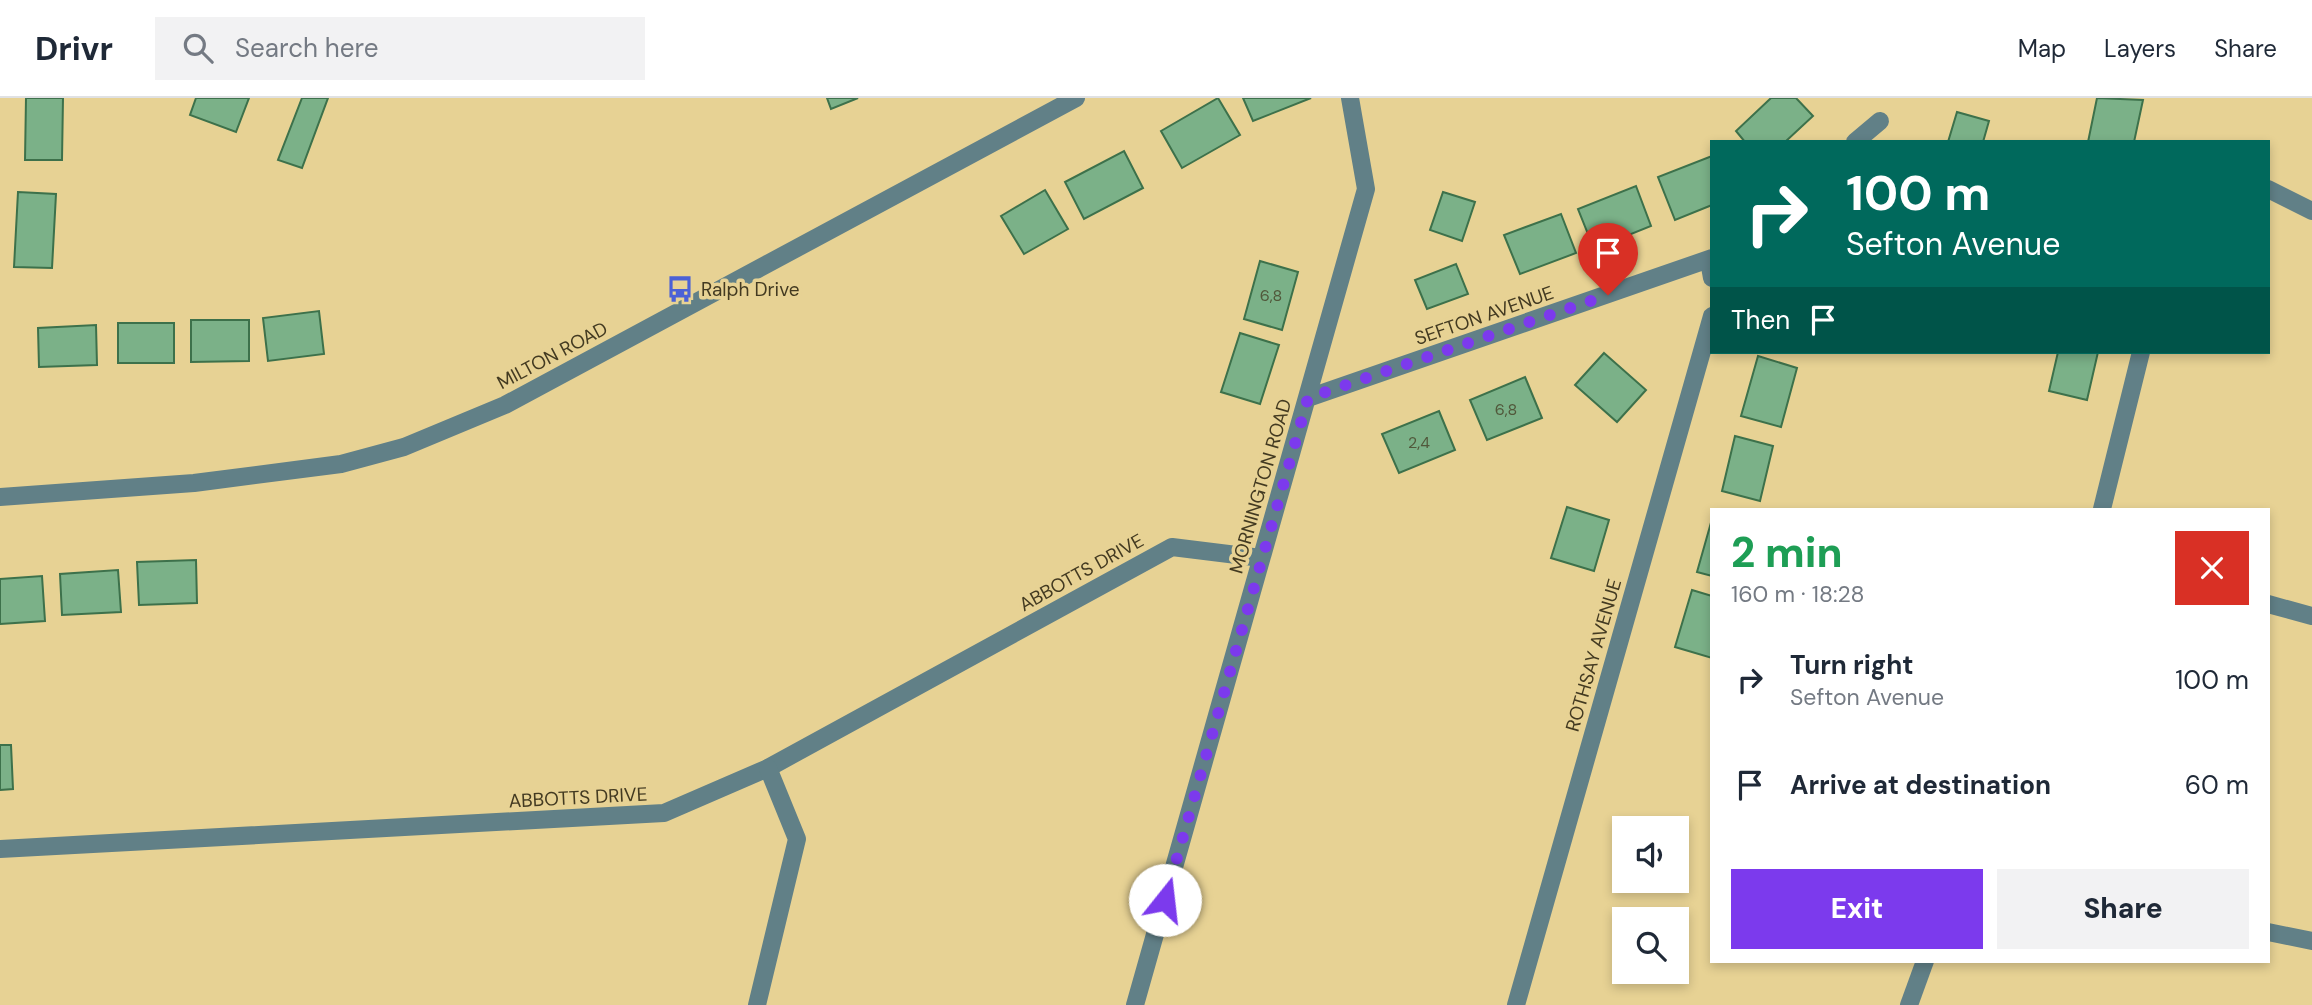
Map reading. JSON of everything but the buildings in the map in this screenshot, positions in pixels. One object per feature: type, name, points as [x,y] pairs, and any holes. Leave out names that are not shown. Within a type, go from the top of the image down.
[{"type":"street","name":"MILTON ROAD","points":[[0,497],[194,483],[341,464],[404,447],[505,405],[1076,98]]},
{"type":"street","name":"MORNINGTON ROAD","points":[[1135,1005],[1366,189],[1350,98]]},
{"type":"street","points":[[1857,140],[1880,121]]},
{"type":"street","points":[[2270,189],[2312,211]]},
{"type":"street","name":"SEFTON AVENUE","points":[[1308,398],[1710,266]]},
{"type":"street","name":"ROTHSAY AVENUE","points":[[1516,1005],[1710,323]]},
{"type":"street","points":[[2102,508],[2141,354]]},
{"type":"street","name":"ABBOTTS DRIVE","points":[[0,849],[664,813],[768,768],[1172,547],[1261,558]]},
{"type":"street","points":[[2270,605],[2312,616]]},
{"type":"street","points":[[757,1005],[797,838],[768,768]]},
{"type":"street","points":[[2270,932],[2312,941]]},
{"type":"street","points":[[1909,1005],[1924,963]]},
{"type":"place","name":"Ralph Drive","points":[[680,289]]},
{"type":"route","points":[[1165,900],[1308,398],[1608,295]]}]
